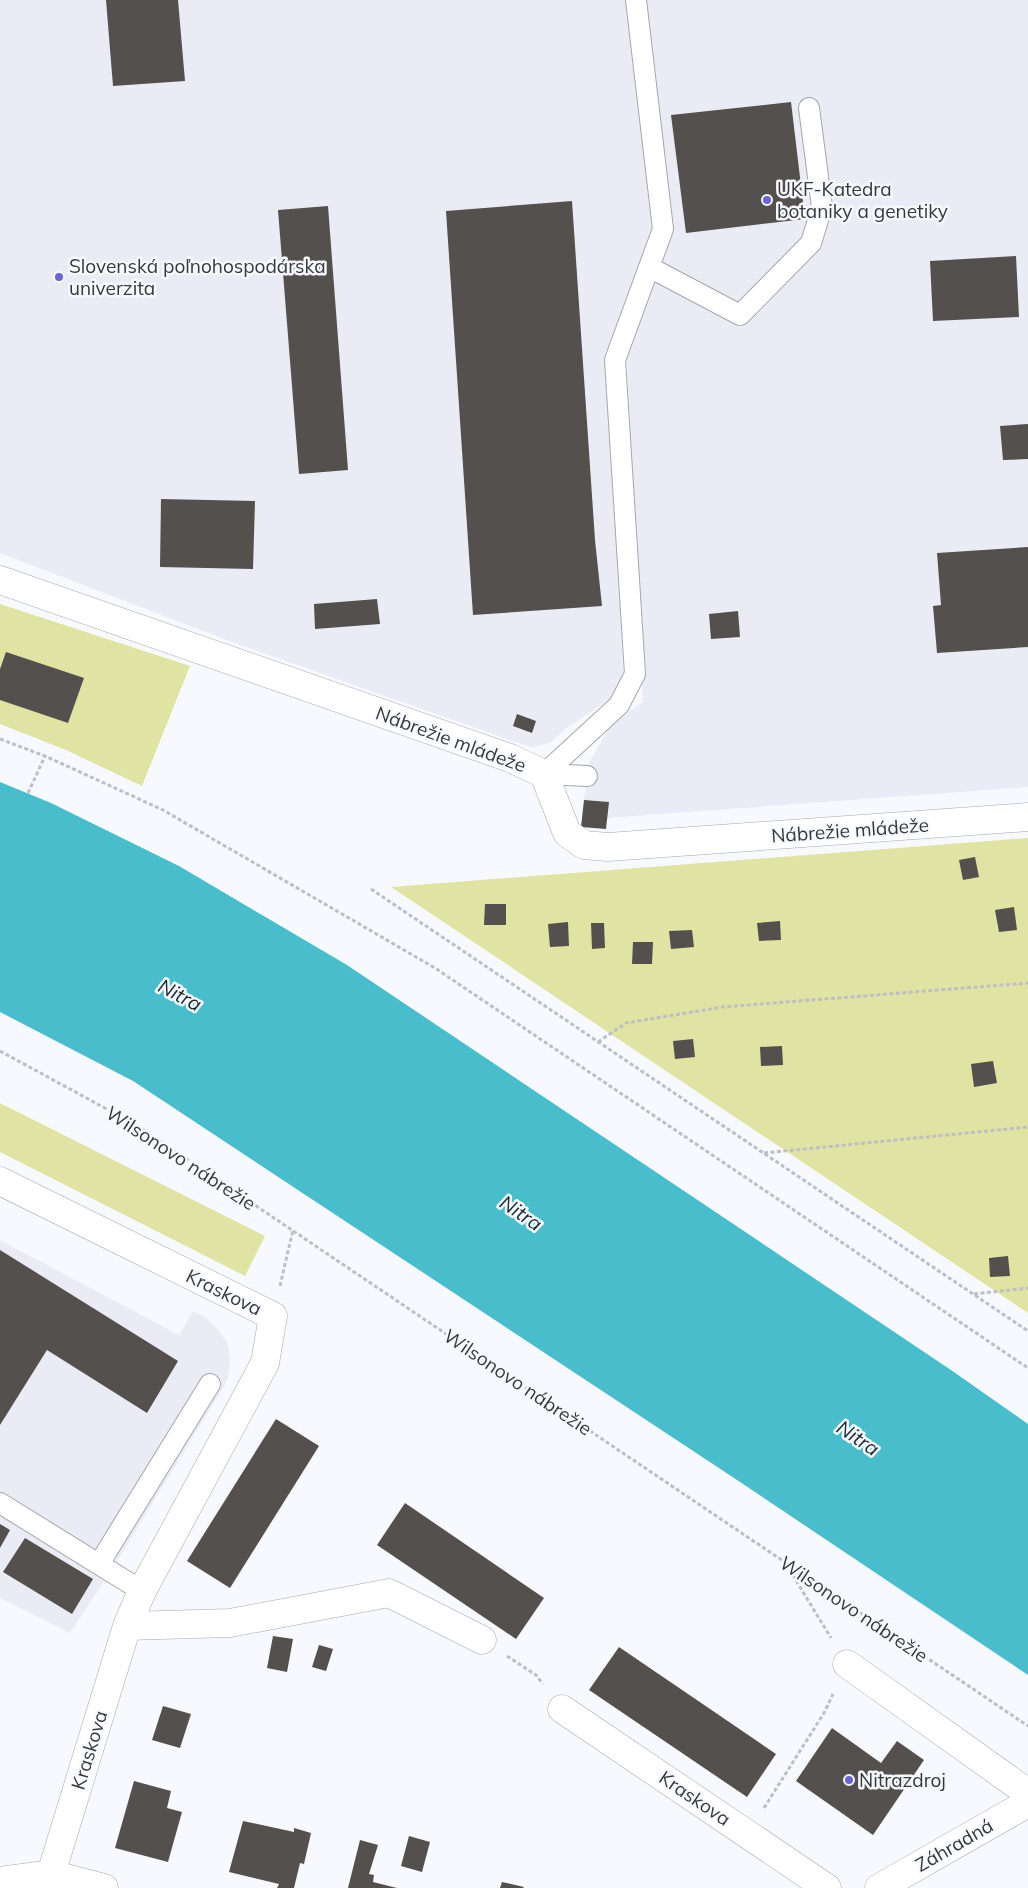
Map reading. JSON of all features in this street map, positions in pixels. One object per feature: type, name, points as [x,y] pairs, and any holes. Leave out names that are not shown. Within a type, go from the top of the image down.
[{"type":"street","name":"Nábrežie mládeže","points":[[0,580],[510,758],[544,774],[567,833],[584,845],[608,847],[1028,817]]},
{"type":"street","name":"Kraskova","points":[[0,1182],[273,1316],[265,1363],[142,1590],[127,1626],[51,1874]]},
{"type":"street","points":[[127,1626],[230,1623],[389,1593],[482,1640]]},
{"type":"street","points":[[847,1664],[1028,1794]]},
{"type":"street","name":"Kraskova","points":[[562,1709],[827,1888]]},
{"type":"street","name":"Záhradná","points":[[879,1888],[1028,1803]]},
{"type":"street","points":[[4,1880],[51,1874],[104,1888]]},
{"type":"lane","points":[[544,774],[619,705],[635,674],[615,360],[663,229],[636,0]]},
{"type":"lane","points":[[649,267],[740,315],[811,243],[822,207],[809,108]]},
{"type":"lane","points":[[544,774],[587,776]]},
{"type":"lane","points":[[99,1564],[210,1384]]},
{"type":"lane","points":[[0,1503],[142,1590]]},
{"type":"path","points":[[0,740],[45,756],[163,810],[435,968],[1028,1368]]},
{"type":"path","points":[[28,793],[45,756]]},
{"type":"path","points":[[371,889],[1028,1331]]},
{"type":"path","points":[[598,1042],[626,1023],[723,1007],[1028,983]]},
{"type":"path","name":"Wilsonovo nábrežie","points":[[0,1051],[136,1125],[1028,1726]]},
{"type":"path","points":[[763,1153],[1028,1127]]},
{"type":"path","points":[[273,1316],[293,1230]]},
{"type":"path","points":[[974,1294],[1028,1288]]},
{"type":"path","points":[[747,1834],[824,1713],[847,1664],[785,1562]]},
{"type":"path","points":[[482,1640],[536,1675],[562,1709]]},
{"type":"shaded area","points":[[0,0],[1028,0],[1028,787],[607,818],[608,802],[584,800],[589,763],[610,726],[643,702],[627,363],[609,363],[623,671],[614,696],[564,730],[551,742],[533,748],[232,642],[0,553]]},
{"type":"shaded area","points":[[0,1240],[179,1335],[193,1311],[205,1317],[218,1329],[227,1342],[229,1352],[228,1378],[223,1388],[111,1571],[70,1633],[0,1598]]},
{"type":"green space","points":[[0,604],[190,666],[142,786],[66,750],[0,724]]},
{"type":"green space","points":[[1028,838],[1028,1313],[391,887]]},
{"type":"green space","points":[[0,1103],[265,1236],[245,1276],[0,1152]]},
{"type":"water","name":"Nitra","points":[[0,782],[51,803],[179,866],[347,965],[951,1370],[1028,1424],[1028,1675],[728,1474],[133,1081],[0,1012]]},
{"type":"building","points":[[106,0],[178,0],[185,81],[113,86]]},
{"type":"building","points":[[791,102],[805,219],[686,233],[671,115]]},
{"type":"building","points":[[572,201],[595,540],[602,606],[473,615],[446,211]]},
{"type":"building","points":[[328,206],[348,470],[299,474],[278,210]]},
{"type":"building","points":[[1016,256],[1019,317],[933,321],[930,261]]},
{"type":"building","points":[[1028,424],[1028,459],[1003,460],[1000,426]]},
{"type":"building","points":[[161,499],[255,501],[253,569],[160,567]]},
{"type":"building","points":[[1028,547],[1028,647],[937,653],[933,606],[941,605],[937,553]]},
{"type":"building","points":[[377,599],[380,624],[315,629],[314,604]]},
{"type":"building","points":[[738,611],[740,637],[711,639],[709,614]]},
{"type":"building","points":[[6,652],[84,678],[68,723],[0,700],[0,669]]},
{"type":"building","points":[[517,714],[536,721],[532,733],[513,726]]},
{"type":"building","points":[[584,800],[609,802],[606,829],[581,827]]},
{"type":"building","points":[[975,857],[979,877],[963,880],[959,860]]},
{"type":"building","points":[[485,904],[506,904],[506,925],[484,925]]},
{"type":"building","points":[[1014,907],[1017,930],[999,932],[995,910]]},
{"type":"building","points":[[780,921],[781,940],[759,941],[757,923]]},
{"type":"building","points":[[568,922],[569,946],[550,947],[548,924]]},
{"type":"building","points":[[591,923],[604,923],[605,948],[592,949]]},
{"type":"building","points":[[692,930],[694,947],[671,949],[669,931]]},
{"type":"building","points":[[633,942],[653,942],[652,964],[632,964]]},
{"type":"building","points":[[693,1039],[695,1057],[675,1059],[673,1041]]},
{"type":"building","points":[[782,1046],[783,1065],[761,1066],[760,1047]]},
{"type":"building","points":[[993,1061],[997,1083],[974,1087],[971,1064]]},
{"type":"building","points":[[0,1250],[178,1361],[147,1413],[47,1350],[0,1425]]},
{"type":"building","points":[[1008,1256],[1010,1276],[990,1277],[989,1258]]},
{"type":"building","points":[[276,1419],[319,1446],[230,1588],[187,1561]]},
{"type":"building","points":[[405,1503],[544,1598],[516,1639],[377,1545]]},
{"type":"building","points":[[0,1524],[10,1530],[0,1548]]},
{"type":"building","points":[[25,1538],[93,1579],[72,1614],[3,1572]]},
{"type":"building","points":[[273,1636],[293,1639],[287,1672],[267,1668]]},
{"type":"building","points":[[319,1645],[333,1649],[326,1671],[312,1667]]},
{"type":"building","points":[[619,1647],[776,1754],[747,1797],[589,1690]]},
{"type":"building","points":[[163,1706],[191,1714],[180,1748],[152,1740]]},
{"type":"building","points":[[832,1728],[881,1763],[897,1741],[924,1760],[873,1835],[796,1781]]},
{"type":"building","points":[[134,1781],[171,1791],[167,1808],[182,1812],[168,1862],[115,1848]]},
{"type":"building","points":[[243,1821],[294,1832],[294,1828],[311,1833],[304,1864],[300,1863],[294,1888],[277,1888],[279,1884],[229,1872]]},
{"type":"building","points":[[409,1836],[430,1842],[422,1872],[401,1866]]},
{"type":"building","points":[[360,1840],[378,1845],[369,1874],[374,1875],[373,1882],[397,1888],[348,1888]]},
{"type":"building","points":[[502,1882],[524,1887],[500,1888]]},
{"type":"place","name":"UKF-Katedra botaniky a genetiky","points":[[767,200]]},
{"type":"place","name":"Slovenská poľnohospodárska univerzita","points":[[59,277]]},
{"type":"place","name":"Nitrazdroj","points":[[849,1780]]}]
